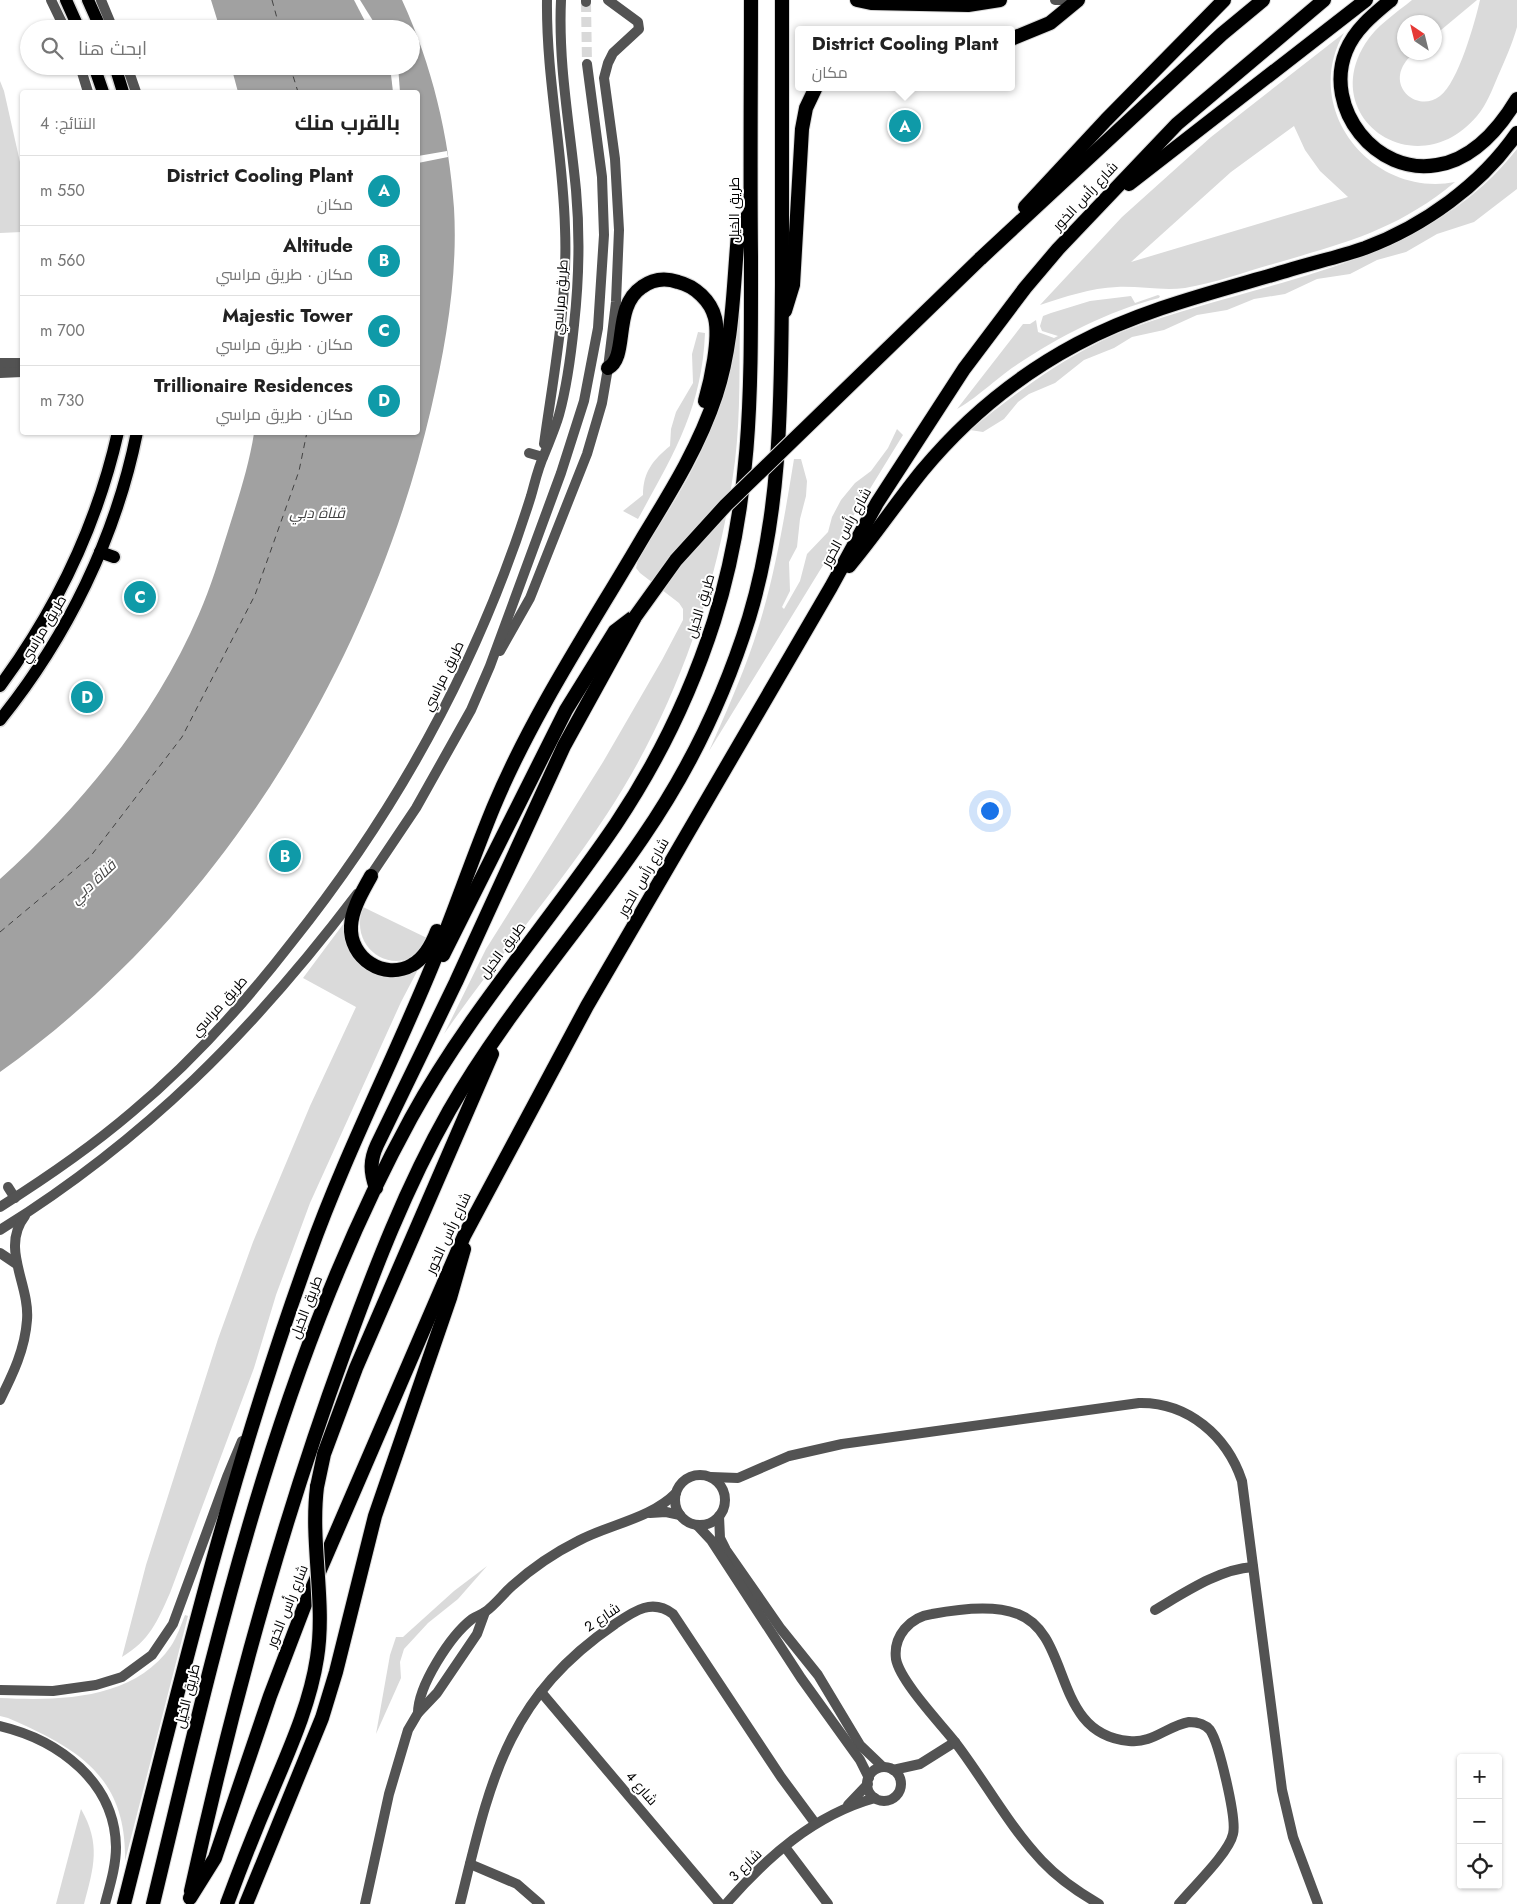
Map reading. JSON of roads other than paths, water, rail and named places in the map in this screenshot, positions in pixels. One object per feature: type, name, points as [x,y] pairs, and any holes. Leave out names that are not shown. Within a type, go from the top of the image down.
[{"type":"highway","name":"طريق الخيل","points":[[153,1904],[230,1594],[263,1482],[314,1330],[357,1226],[412,1116],[452,1048],[498,982],[595,854],[637,792],[673,725],[702,656],[733,549],[745,479],[750,408],[751,0]]},
{"type":"highway","points":[[189,1901],[216,1783],[270,1583],[302,1476],[336,1373],[394,1223],[419,1168],[460,1092],[499,1032],[625,862],[663,807],[700,741],[732,668],[756,594],[771,521],[778,466],[782,386],[782,0]]},
{"type":"highway","points":[[857,0],[871,3],[968,5],[1000,0]]},
{"type":"highway","points":[[1015,37],[1050,23],[1078,0]]},
{"type":"highway","points":[[980,259],[1073,154],[1224,0]]},
{"type":"highway","name":"شارع رأس الخور","points":[[376,1188],[371,1171],[373,1153],[456,982],[576,720],[635,617],[676,560],[726,505],[980,259],[1222,34],[1263,0]]},
{"type":"highway","name":"شارع رأس الخور","points":[[189,1901],[215,1858],[267,1705],[304,1607],[464,1236],[583,1014],[831,587],[882,495],[964,369],[1025,288],[1093,212],[1177,124],[1324,0]]},
{"type":"highway","points":[[1093,212],[1366,0]]},
{"type":"highway","points":[[1392,0],[1360,28],[1346,51],[1342,71],[1341,90],[1345,110],[1354,128],[1367,143],[1383,155],[1400,162],[1418,166],[1437,165],[1455,160],[1472,152],[1487,139],[1503,122],[1517,99]]},
{"type":"highway","points":[[782,316],[788,304],[793,285],[804,120],[810,97],[814,91]]},
{"type":"highway","points":[[831,587],[941,450],[988,404],[1030,372],[1077,344],[1146,313],[1350,253],[1400,232],[1434,212],[1468,187],[1498,158],[1517,133]]},
{"type":"highway","points":[[124,1904],[198,1610],[254,1418],[324,1214],[433,964],[504,781],[688,461],[715,399],[729,337],[738,235],[742,223],[750,213]]},
{"type":"highway","points":[[608,368],[617,360],[627,303],[641,287],[658,280],[669,280],[690,286],[706,300],[715,318],[716,328],[706,399],[690,441],[655,507],[650,527]]},
{"type":"highway","points":[[433,964],[441,958],[449,946],[555,732],[590,670],[615,631],[624,622],[635,617]]},
{"type":"highway","points":[[371,876],[352,920],[354,943],[361,956],[373,966],[393,970],[403,968],[421,958],[428,949],[460,876],[473,857]]},
{"type":"highway","points":[[228,1904],[294,1738],[311,1688],[318,1657],[320,1624],[314,1529],[317,1487],[324,1454],[356,1368],[430,1193],[487,1067],[499,1032]]},
{"type":"highway","points":[[246,1904],[324,1710],[375,1516],[460,1270],[464,1253],[464,1236]]},
{"type":"main road","points":[[66,0],[76,20]]},
{"type":"main road","points":[[88,0],[97,20]]},
{"type":"main road","points":[[97,75],[102,90]]},
{"type":"main road","points":[[118,75],[122,90]]},
{"type":"main road","name":"طريق مراسي","points":[[0,686],[47,616],[75,558],[98,503],[117,435]]},
{"type":"main road","name":"طريق مراسي","points":[[0,720],[52,646],[82,592],[100,552],[122,491],[136,435]]},
{"type":"main road","points":[[100,552],[114,557]]},
{"type":"street","points":[[51,0],[61,20]]},
{"type":"street","points":[[101,0],[109,20]]},
{"type":"street","points":[[529,453],[543,457],[556,330],[564,287],[560,218],[562,172],[553,108],[546,79],[547,0]]},
{"type":"street","name":"طريق مراسي","points":[[0,1207],[78,1155],[131,1113],[208,1041],[272,969],[339,883],[408,777],[451,697],[489,614],[522,526],[543,457],[554,430],[564,391],[574,325],[578,258],[577,195],[560,46],[561,0]]},
{"type":"street","points":[[490,666],[522,614],[573,489],[595,429],[608,368],[618,278],[619,230],[616,167],[604,78],[608,62],[613,53],[640,29],[638,22],[608,0]]},
{"type":"street","points":[[1055,0],[1063,0]]},
{"type":"street","points":[[0,1230],[140,1130],[206,1070],[284,987],[371,876],[401,831],[463,726],[490,666],[570,449],[588,385],[598,328],[603,266],[603,204],[599,150],[587,64]]},
{"type":"street","points":[[83,75],[87,90]]},
{"type":"street","points":[[130,75],[135,90]]},
{"type":"street","points":[[543,96],[553,108]]},
{"type":"street","points":[[0,363],[20,363]]},
{"type":"street","points":[[0,372],[20,372]]},
{"type":"street","points":[[199,1033],[208,1041]]},
{"type":"street","points":[[8,1187],[15,1198]]},
{"type":"street","points":[[0,1400],[20,1356],[28,1318],[23,1286],[15,1263],[13,1248],[15,1233],[22,1219],[33,1208]]},
{"type":"street","points":[[0,1253],[15,1263]]},
{"type":"street","points":[[718,1516],[707,1524],[697,1525],[688,1522],[680,1515],[675,1502],[676,1493],[681,1483],[690,1477],[700,1475],[738,1478],[789,1456],[842,1444],[1139,1403],[1162,1405],[1182,1412],[1201,1422],[1217,1436],[1232,1457],[1243,1486],[1282,1790],[1293,1837],[1318,1904]]},
{"type":"street","points":[[0,1690],[60,1690],[103,1684],[132,1671],[152,1655],[173,1624],[226,1477],[254,1418]]},
{"type":"street","points":[[711,1477],[720,1484],[725,1500]]},
{"type":"street","points":[[738,1478],[718,1516],[720,1538],[726,1550],[781,1629],[818,1675],[860,1744],[900,1780],[901,1786]]},
{"type":"street","points":[[365,1904],[403,1745],[418,1713],[423,1690],[450,1644],[468,1622],[484,1612],[519,1580],[557,1552],[599,1531],[644,1514],[664,1503],[676,1493]]},
{"type":"street","points":[[644,1514],[658,1512],[680,1515]]},
{"type":"street","points":[[697,1525],[711,1540],[805,1684],[857,1755],[875,1798]]},
{"type":"street","points":[[1155,1610],[1210,1580],[1236,1570],[1253,1567]]},
{"type":"street","name":"شارع 2","points":[[460,1904],[500,1760],[510,1737],[541,1692],[571,1658],[596,1637],[636,1611],[648,1606],[662,1607],[677,1620],[781,1777],[815,1824]]},
{"type":"street","points":[[1099,1904],[1060,1878],[1021,1838],[955,1742],[902,1675],[896,1659],[898,1642],[906,1627],[925,1615],[992,1609],[1018,1614],[1038,1628],[1051,1650],[1077,1710],[1084,1720],[1101,1731],[1116,1738],[1141,1741],[1161,1735],[1182,1723],[1196,1722],[1209,1729],[1217,1746],[1232,1810],[1234,1822],[1233,1835],[1228,1847],[1179,1904]]},
{"type":"street","points":[[418,1713],[437,1693],[480,1629],[484,1612]]},
{"type":"street","points":[[450,1644],[463,1652]]},
{"type":"street","points":[[805,1684],[814,1683],[818,1675]]},
{"type":"street","name":"شارع 4","points":[[541,1692],[720,1904]]},
{"type":"street","points":[[0,1726],[34,1737],[59,1751],[82,1769],[101,1792],[112,1819],[116,1848],[105,1904]]},
{"type":"street","points":[[848,1805],[875,1798],[886,1801],[891,1799],[900,1791],[901,1786],[920,1764],[955,1742]]},
{"type":"street","points":[[848,1805],[877,1769],[920,1764]]},
{"type":"street","name":"شارع 3","points":[[726,1904],[743,1885],[785,1847],[815,1824],[848,1805]]},
{"type":"street","points":[[785,1847],[828,1904]]},
{"type":"street","points":[[470,1864],[517,1884],[540,1904]]},
{"type":"water","name":"قناة دبي","points":[[211,0],[402,0],[411,20],[217,20]]},
{"type":"water","name":"قناة دبي","points":[[420,44],[437,101],[448,154],[452,181],[455,233],[450,309],[431,409],[404,505],[369,600],[326,691],[275,779],[216,862],[151,939],[79,1010],[0,1072],[0,879],[30,851],[87,790],[114,757],[161,688],[181,651],[207,594],[243,482],[254,435],[420,435],[420,90],[237,90],[233,75],[420,75]]},
{"type":"tunnel","points":[[586,2],[587,64]]},
{"type":"place","name":"District Cooling Plant","points":[[905,126]]},
{"type":"place","name":"Majestic Tower","points":[[140,597]]},
{"type":"place","name":"Trillionaire Residences","points":[[87,697]]},
{"type":"place","name":"Altitude","points":[[285,856]]}]
